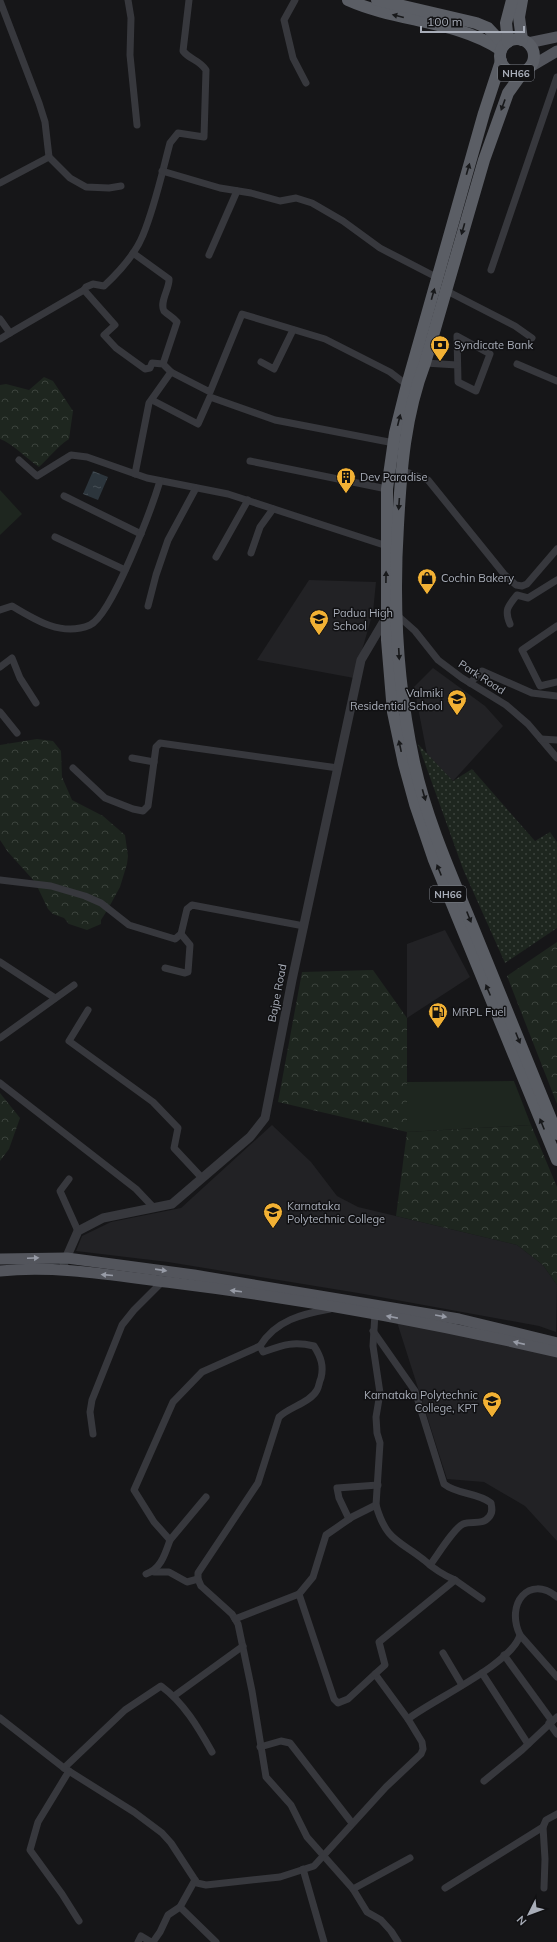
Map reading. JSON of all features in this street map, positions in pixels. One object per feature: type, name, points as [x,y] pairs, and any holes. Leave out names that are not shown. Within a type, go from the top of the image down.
[{"type":"highway","points":[[348,0],[365,8],[464,32],[487,40],[504,50]]},
{"type":"highway","points":[[377,0],[476,23],[488,28],[504,50]]},
{"type":"highway","name":"NH66","points":[[512,0],[506,24],[504,50],[507,70],[518,73],[527,70]]},
{"type":"highway","name":"NH66","points":[[522,0],[520,17],[525,42],[533,52],[534,58],[527,70],[508,93],[502,108],[484,160],[414,396],[406,433],[401,470],[391,615],[400,682],[414,762],[425,800],[443,854],[557,1134]]},
{"type":"highway","points":[[504,50],[513,40],[525,42]]},
{"type":"highway","name":"NH66","points":[[504,50],[484,113],[407,385],[394,443],[387,489],[387,546],[391,615],[393,712],[404,764],[415,804],[434,860],[557,1160]]},
{"type":"main road","points":[[525,42],[557,37]]},
{"type":"main road","points":[[527,70],[556,53]]},
{"type":"main road","points":[[0,1259],[67,1258],[194,1275],[345,1305],[375,1313],[557,1352]]},
{"type":"main road","points":[[0,1271],[61,1270],[163,1281],[459,1319],[557,1343]]},
{"type":"street","points":[[128,0],[131,18],[130,55],[137,125]]},
{"type":"street","points":[[0,339],[84,290],[86,287],[93,284],[104,286],[116,275],[133,253],[143,236],[170,143],[174,136],[178,133],[204,137],[206,70],[197,60],[187,56],[183,51],[189,0]]},
{"type":"street","points":[[295,0],[284,20],[293,58],[306,83]]},
{"type":"street","points":[[0,1],[39,102],[45,122],[49,157],[70,178],[86,187],[109,188],[121,186]]},
{"type":"street","points":[[490,270],[557,77]]},
{"type":"street","points":[[0,183],[49,157]]},
{"type":"street","points":[[162,171],[220,188],[280,201],[296,198],[312,203],[343,221],[380,248],[438,278]]},
{"type":"street","points":[[210,255],[237,191]]},
{"type":"street","points":[[133,253],[169,279],[170,284],[163,309],[177,322],[163,364]]},
{"type":"street","points":[[84,290],[115,325],[104,335],[116,348],[145,369],[150,368],[152,364],[163,364],[171,372],[210,392],[242,314],[325,339],[390,372],[407,385]]},
{"type":"street","points":[[445,290],[514,326],[532,338]]},
{"type":"street","points":[[0,319],[10,333]]},
{"type":"street","points":[[261,362],[274,369],[293,330]]},
{"type":"street","points":[[458,336],[490,354],[476,391],[458,382],[457,365],[458,336]]},
{"type":"street","points":[[425,363],[457,365]]},
{"type":"street","points":[[517,364],[557,381]]},
{"type":"street","points":[[135,474],[150,403],[171,372]]},
{"type":"street","points":[[152,400],[198,424],[210,397],[275,420],[394,443]]},
{"type":"street","points":[[19,460],[37,476],[70,455],[86,458],[160,481],[228,494],[387,546]]},
{"type":"street","points":[[250,461],[387,489]]},
{"type":"street","points":[[401,470],[428,480],[504,574],[516,585],[522,586],[527,584],[557,550]]},
{"type":"street","points":[[0,610],[12,606],[52,627],[70,629],[90,625],[100,618],[125,570],[141,534],[160,481]]},
{"type":"street","points":[[148,606],[156,574],[168,540],[196,488]]},
{"type":"street","points":[[64,496],[141,534]]},
{"type":"street","points":[[216,557],[248,500]]},
{"type":"street","points":[[251,553],[260,527],[273,509]]},
{"type":"street","points":[[55,537],[125,570]]},
{"type":"street","points":[[510,624],[507,616],[508,605],[517,595],[528,598],[557,580]]},
{"type":"street","name":"Park Road","points":[[391,615],[415,631],[438,660],[470,683],[506,705],[528,724],[557,758]]},
{"type":"street","name":"Bajpe Road","points":[[78,1231],[103,1218],[172,1204],[250,1137],[265,1118],[304,926],[361,660],[391,615]]},
{"type":"street","points":[[557,626],[522,650],[540,686],[557,682]]},
{"type":"street","points":[[0,667],[12,658],[20,678],[36,703]]},
{"type":"street","points":[[470,683],[482,671],[532,693],[557,696]]},
{"type":"street","points":[[0,712],[17,733]]},
{"type":"street","points":[[541,739],[557,740]]},
{"type":"street","points":[[73,768],[105,798],[133,809],[143,811],[148,806],[156,747],[160,743],[338,768]]},
{"type":"street","points":[[132,758],[154,762]]},
{"type":"street","points":[[0,880],[51,886],[102,903],[130,925],[175,939],[181,934],[187,909],[192,905],[304,926]]},
{"type":"street","points":[[165,968],[185,973],[188,972],[190,945],[181,934]]},
{"type":"street","points":[[0,962],[55,998]]},
{"type":"street","points":[[0,1038],[74,985]]},
{"type":"street","points":[[88,1010],[70,1041],[153,1102],[178,1128],[174,1148],[202,1178]]},
{"type":"street","points":[[0,1083],[136,1189],[154,1208]]},
{"type":"street","points":[[61,1270],[78,1231],[60,1191],[69,1179]]},
{"type":"street","points":[[93,1434],[90,1412],[92,1400],[122,1325],[134,1310],[163,1281]]},
{"type":"street","points":[[170,1540],[154,1522],[134,1490],[173,1402],[202,1372],[260,1346],[266,1337],[282,1323],[298,1315],[345,1305]]},
{"type":"street","points":[[375,1313],[373,1346],[380,1393],[376,1417],[377,1433],[380,1443],[376,1505],[384,1526],[390,1535],[442,1574],[456,1580],[482,1599]]},
{"type":"street","points":[[373,1330],[415,1391],[444,1484],[451,1490],[482,1496],[491,1503],[492,1511],[486,1521],[463,1524],[456,1529],[430,1565]]},
{"type":"street","points":[[260,1346],[262,1352],[278,1346],[299,1342],[314,1346],[322,1359],[322,1374],[317,1391],[309,1398],[285,1411],[279,1416],[258,1483],[198,1573],[198,1579],[201,1586],[232,1614],[238,1624],[266,1777],[291,1805],[307,1837],[353,1888],[367,1912],[381,1920],[397,1942]]},
{"type":"street","points":[[349,1519],[339,1498],[337,1488],[378,1485]]},
{"type":"street","points":[[154,1572],[161,1563],[170,1540],[206,1497]]},
{"type":"street","points":[[235,1619],[299,1594],[313,1578],[326,1535],[349,1519],[376,1505]]},
{"type":"street","points":[[146,1574],[154,1572],[169,1572],[187,1582],[198,1579]]},
{"type":"street","points":[[299,1594],[334,1699],[338,1703],[348,1699],[386,1665],[379,1642],[456,1580]]},
{"type":"street","points":[[557,1597],[550,1592],[539,1588],[530,1590],[522,1596],[515,1606],[514,1615],[515,1625],[520,1635],[557,1677]]},
{"type":"street","points":[[408,1719],[421,1709],[482,1674],[514,1646],[520,1635]]},
{"type":"street","points":[[174,1696],[243,1646]]},
{"type":"street","points":[[443,1653],[462,1685]]},
{"type":"street","points":[[504,1655],[553,1720],[557,1734]]},
{"type":"street","points":[[0,1718],[66,1770],[134,1812],[162,1833],[171,1843],[197,1883],[206,1885],[220,1884],[280,1877],[314,1866],[406,1766],[421,1754],[423,1749],[422,1742],[408,1719],[375,1674]]},
{"type":"street","points":[[482,1674],[528,1744]]},
{"type":"street","points":[[79,1921],[62,1894],[30,1850],[38,1822],[66,1770],[125,1710],[161,1686],[174,1696],[197,1725],[212,1752]]},
{"type":"street","points":[[484,1781],[528,1744],[553,1720]]},
{"type":"street","points":[[260,1747],[281,1741],[290,1743],[352,1823]]},
{"type":"street","points":[[544,1888],[545,1859],[543,1827],[546,1820],[557,1814]]},
{"type":"street","points":[[445,1888],[543,1827]]},
{"type":"street","points":[[353,1888],[410,1858]]},
{"type":"street","points":[[303,1869],[324,1942]]},
{"type":"street","points":[[138,1942],[141,1936],[152,1942],[160,1932],[168,1915],[180,1907],[195,1880]]},
{"type":"street","points":[[180,1907],[216,1942]]},
{"type":"shaded area","name":"Padua High School","points":[[309,580],[376,582],[373,612],[354,678],[257,660]]},
{"type":"shaded area","name":"Valmiki Residential School","points":[[433,668],[485,706],[503,726],[453,781],[427,754],[414,687]]},
{"type":"shaded area","points":[[445,930],[470,977],[407,1018],[407,944]]},
{"type":"shaded area","name":"Karnataka Polytechnic College","points":[[272,1125],[311,1162],[337,1196],[358,1207],[517,1245],[543,1265],[557,1285],[556,1332],[539,1326],[358,1293],[168,1262],[76,1251],[82,1236],[111,1222],[181,1208]]},
{"type":"shaded area","name":"Karnataka Polytechnic College, KPT","points":[[396,1319],[557,1356],[557,1541],[525,1506],[484,1482],[447,1479]]},
{"type":"green space","points":[[44,377],[53,381],[73,411],[69,439],[39,467],[5,441],[0,439],[0,385],[6,384],[29,390]]},
{"type":"green space","points":[[0,490],[22,514],[0,535]]},
{"type":"green space","points":[[37,739],[53,741],[61,751],[62,777],[72,800],[103,816],[125,835],[128,856],[120,887],[101,920],[101,924],[87,930],[69,924],[64,918],[53,914],[48,909],[35,882],[8,852],[0,840],[0,745]]},
{"type":"green space","points":[[418,744],[453,781],[472,769],[535,841],[550,832],[557,842],[557,928],[505,963],[463,869]]},
{"type":"green space","points":[[557,942],[557,1104],[507,976]]},
{"type":"green space","points":[[373,970],[407,1018],[407,1132],[278,1102],[302,972]]},
{"type":"green space","points":[[514,1081],[531,1125],[407,1132],[407,1082]]},
{"type":"green space","points":[[0,1093],[20,1118],[9,1149],[0,1161]]},
{"type":"green space","points":[[531,1125],[557,1187],[557,1285],[543,1265],[517,1245],[396,1216],[407,1132]]},
{"type":"water","points":[[93,471],[108,477],[98,500],[83,494]]},
{"type":"place","name":"Syndicate Bank","points":[[440,362]]},
{"type":"place","name":"Dev Paradise","points":[[346,494]]},
{"type":"place","name":"Cochin Bakery","points":[[427,595]]},
{"type":"place","name":"Padua High School","points":[[319,636]]},
{"type":"place","name":"Valmiki Residential School","points":[[457,716]]},
{"type":"place","name":"MRPL Fuel","points":[[438,1029]]},
{"type":"place","name":"Karnataka Polytechnic College","points":[[273,1229]]},
{"type":"place","name":"Karnataka Polytechnic College, KPT","points":[[492,1418]]}]
